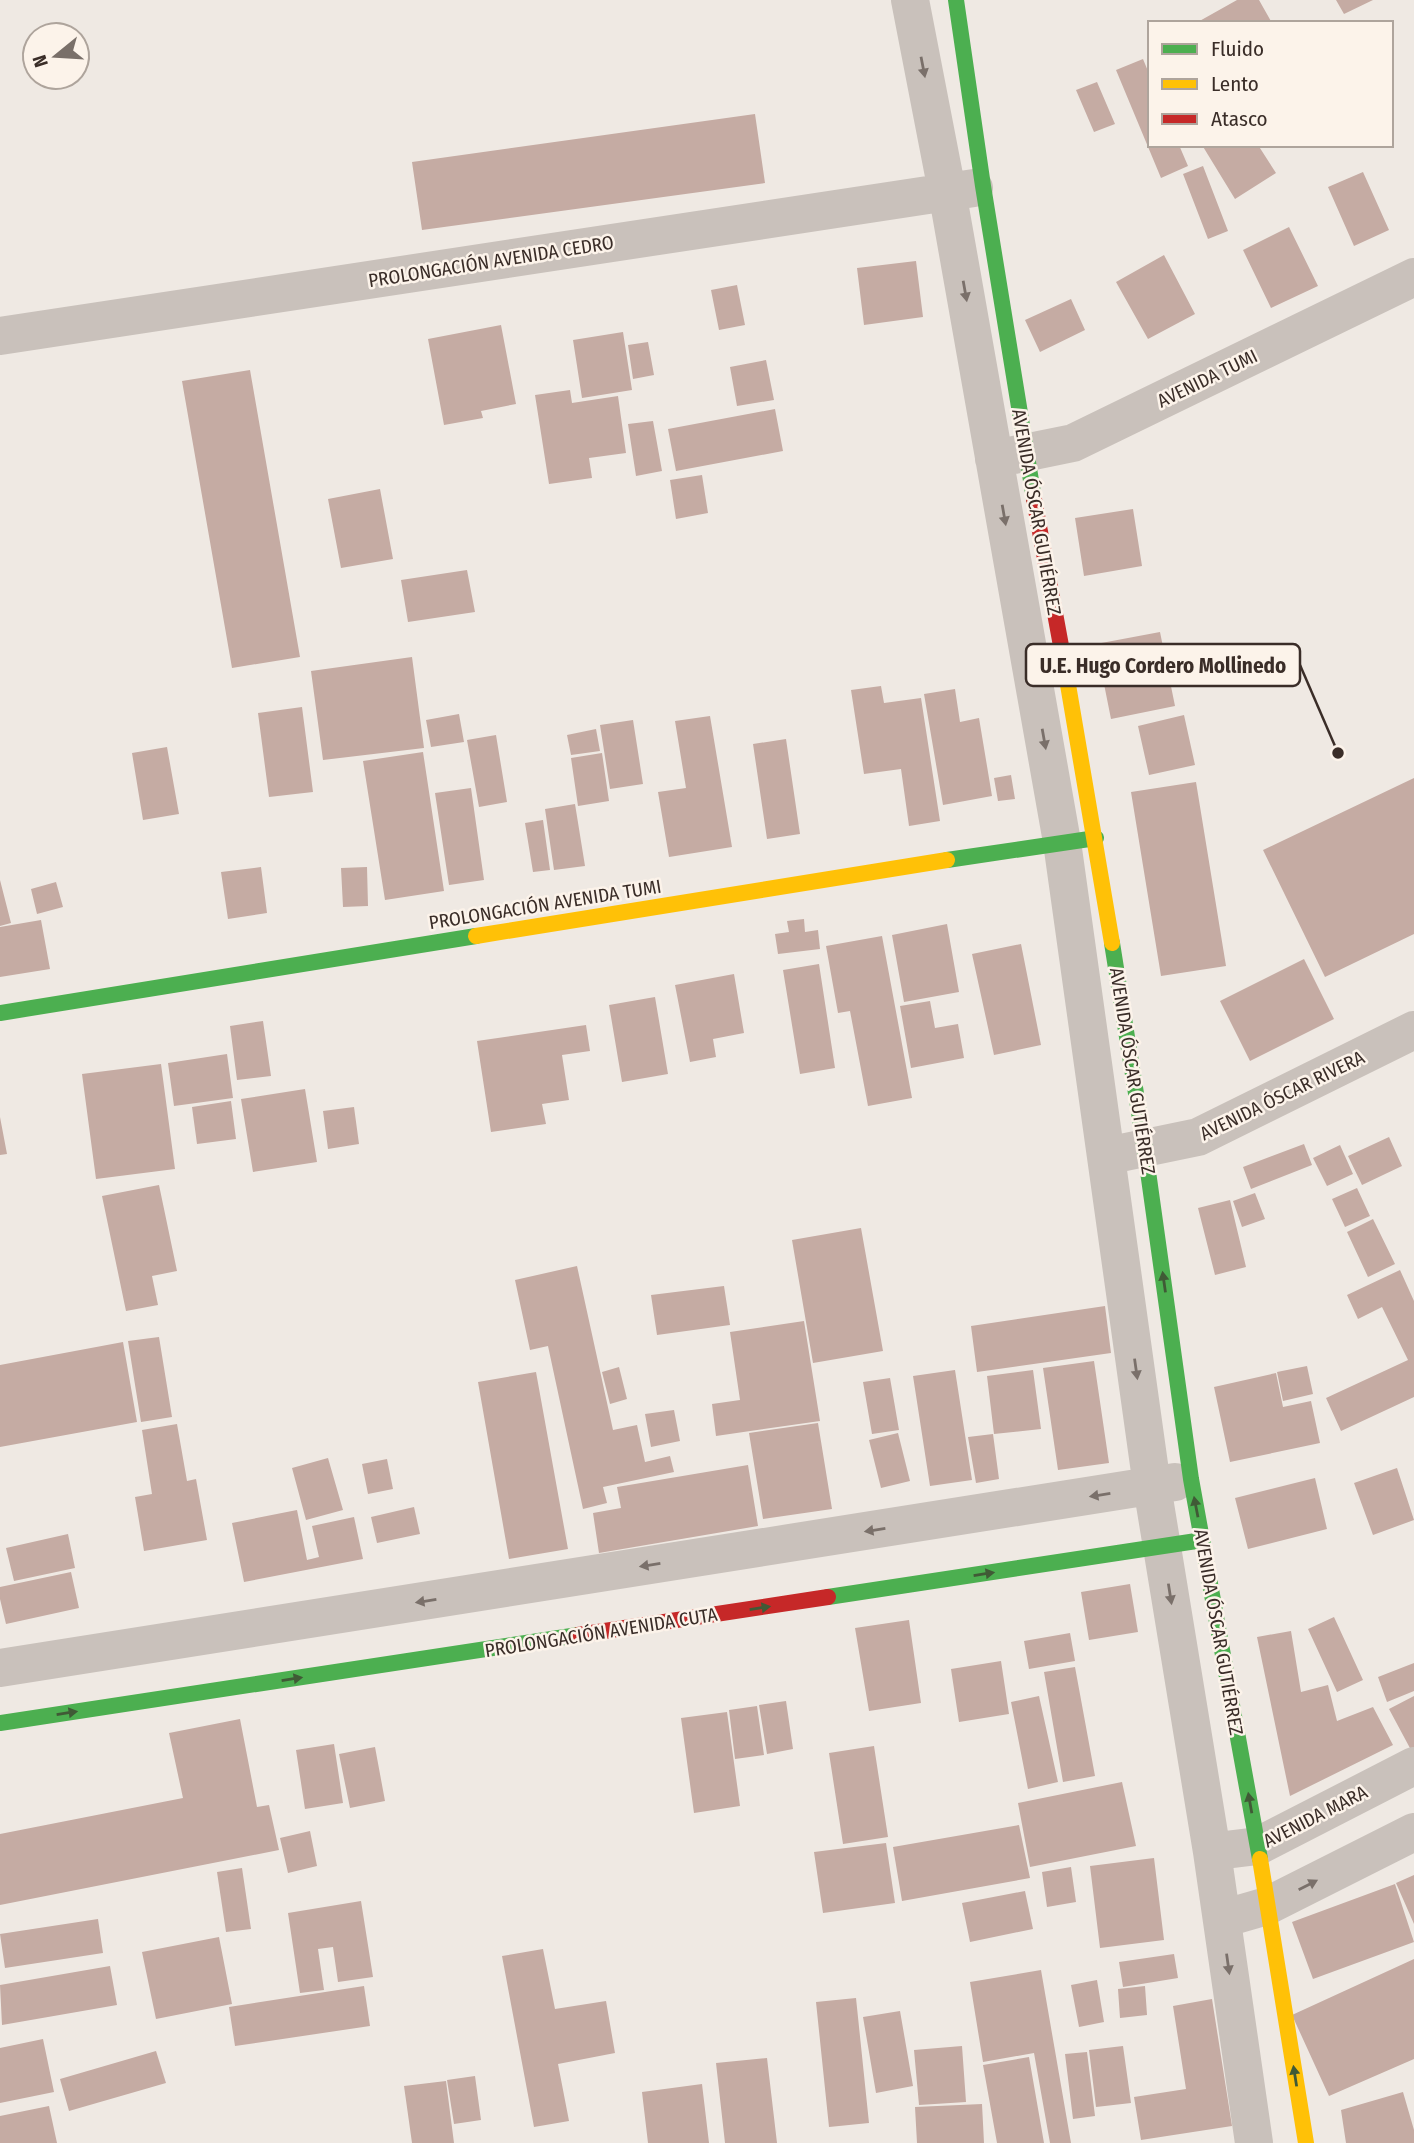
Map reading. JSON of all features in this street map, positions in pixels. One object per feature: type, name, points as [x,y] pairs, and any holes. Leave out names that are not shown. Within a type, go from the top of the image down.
[{"type":"street","name":"AVENIDA ÓSCAR GUTIÉRREZ","points":[[910,0],[965,189],[1079,840],[1145,1150],[1191,1479],[1258,1846],[1306,2143]]},
{"type":"street","name":"AVENIDA ÓSCAR GUTIÉRREZ","points":[[956,0],[965,189]]},
{"type":"street","name":"PROLONGACIÓN AVENIDA CEDRO","points":[[0,336],[965,189]]},
{"type":"street","name":"AVENIDA TUMI","points":[[1010,456],[1073,443],[1414,277]]},
{"type":"street","name":"AVENIDA ÓSCAR GUTIÉRREZ","points":[[1079,840],[1106,1156],[1152,1486],[1212,1852],[1254,2143]]},
{"type":"street","name":"PROLONGACIÓN AVENIDA TUMI","points":[[0,1013],[1079,840]]},
{"type":"street","name":"AVENIDA ÓSCAR RIVERA","points":[[1106,1156],[1199,1137],[1414,1030]]},
{"type":"street","points":[[0,1668],[1191,1479]]},
{"type":"street","name":"PROLONGACIÓN AVENIDA CUTA","points":[[0,1723],[1203,1540]]},
{"type":"street","name":"AVENIDA MARA","points":[[1212,1852],[1258,1846],[1414,1766]]},
{"type":"street","points":[[1222,1919],[1267,1906],[1414,1832]]},
{"type":"building","points":[[1237,0],[1259,0],[1271,21],[1200,21]]},
{"type":"building","points":[[1336,0],[1373,0],[1344,14]]},
{"type":"building","points":[[1143,59],[1148,71],[1148,147],[1116,70]]},
{"type":"building","points":[[1097,82],[1115,124],[1094,132],[1076,90]]},
{"type":"building","points":[[755,114],[765,183],[422,230],[412,162]]},
{"type":"building","points":[[1148,147],[1180,147],[1188,166],[1161,178]]},
{"type":"building","points":[[1203,147],[1259,147],[1276,173],[1235,199]]},
{"type":"building","points":[[1203,166],[1228,231],[1208,239],[1183,174]]},
{"type":"building","points":[[1363,172],[1389,230],[1354,246],[1328,187]]},
{"type":"building","points":[[1289,227],[1318,286],[1271,308],[1243,250]]},
{"type":"building","points":[[1164,255],[1195,314],[1148,339],[1116,282]]},
{"type":"building","points":[[916,261],[923,317],[864,325],[857,268]]},
{"type":"building","points":[[737,285],[745,325],[719,330],[711,290]]},
{"type":"building","points":[[1071,299],[1085,330],[1040,352],[1025,320]]},
{"type":"building","points":[[501,325],[516,404],[481,411],[483,418],[444,425],[428,339]]},
{"type":"building","points":[[623,332],[632,390],[582,398],[573,340]]},
{"type":"building","points":[[648,342],[654,375],[633,379],[628,345]]},
{"type":"building","points":[[766,360],[774,400],[737,406],[730,367]]},
{"type":"building","points":[[250,370],[300,657],[232,668],[182,381]]},
{"type":"building","points":[[570,390],[572,403],[618,396],[626,453],[589,458],[592,478],[549,484],[535,395]]},
{"type":"building","points":[[775,409],[783,451],[676,471],[668,429]]},
{"type":"building","points":[[653,421],[662,471],[636,476],[628,424]]},
{"type":"building","points":[[702,475],[708,513],[676,519],[670,480]]},
{"type":"building","points":[[380,489],[393,559],[341,568],[328,499]]},
{"type":"building","points":[[1133,509],[1142,566],[1084,576],[1075,518]]},
{"type":"building","points":[[467,570],[475,612],[408,622],[401,580]]},
{"type":"building","points":[[1160,632],[1175,706],[1111,719],[1096,644]]},
{"type":"building","points":[[412,657],[424,748],[323,760],[311,671]]},
{"type":"building","points":[[881,686],[884,703],[921,698],[940,821],[909,826],[901,769],[864,774],[851,690]]},
{"type":"building","points":[[955,689],[960,722],[979,718],[992,796],[943,805],[924,694]]},
{"type":"building","points":[[302,707],[313,792],[269,797],[258,713]]},
{"type":"building","points":[[459,714],[464,742],[431,747],[426,720]]},
{"type":"building","points":[[1184,715],[1195,765],[1149,775],[1138,726]]},
{"type":"building","points":[[710,716],[732,847],[669,857],[658,792],[686,788],[675,721]]},
{"type":"building","points":[[633,720],[643,784],[610,789],[600,725]]},
{"type":"building","points":[[596,729],[600,751],[571,755],[567,735]]},
{"type":"building","points":[[496,735],[507,802],[479,807],[467,740]]},
{"type":"building","points":[[786,739],[800,834],[767,839],[753,744]]},
{"type":"building","points":[[167,747],[179,814],[143,820],[132,753]]},
{"type":"building","points":[[423,752],[444,891],[385,900],[363,761]]},
{"type":"building","points":[[602,753],[609,801],[578,806],[571,758]]},
{"type":"building","points":[[1011,775],[1015,799],[998,801],[994,778]]},
{"type":"building","points":[[1414,778],[1414,934],[1325,977],[1263,850]]},
{"type":"building","points":[[1196,782],[1226,966],[1161,976],[1131,792]]},
{"type":"building","points":[[471,788],[484,880],[449,885],[435,793]]},
{"type":"building","points":[[575,804],[585,866],[554,870],[545,809]]},
{"type":"building","points":[[543,820],[550,870],[533,872],[525,823]]},
{"type":"building","points":[[261,867],[267,913],[228,919],[221,872]]},
{"type":"building","points":[[367,867],[368,906],[343,907],[341,868]]},
{"type":"building","points":[[0,880],[11,923],[0,926]]},
{"type":"building","points":[[56,882],[63,907],[37,914],[31,889]]},
{"type":"building","points":[[804,919],[805,932],[818,930],[820,949],[778,954],[775,934],[789,932],[787,921]]},
{"type":"building","points":[[41,920],[50,969],[0,977],[0,927]]},
{"type":"building","points":[[947,924],[959,992],[904,1002],[892,935]]},
{"type":"building","points":[[882,936],[912,1098],[868,1106],[850,1011],[838,1013],[826,946]]},
{"type":"building","points":[[1021,944],[1041,1045],[994,1055],[972,954]]},
{"type":"building","points":[[1304,959],[1334,1019],[1250,1061],[1220,1001]]},
{"type":"building","points":[[819,964],[835,1068],[800,1074],[783,970]]},
{"type":"building","points":[[734,974],[744,1033],[713,1039],[716,1057],[690,1062],[675,985]]},
{"type":"building","points":[[655,997],[668,1074],[622,1082],[609,1005]]},
{"type":"building","points":[[930,1001],[935,1028],[958,1024],[964,1058],[911,1068],[900,1006]]},
{"type":"building","points":[[263,1021],[271,1076],[237,1080],[230,1026]]},
{"type":"building","points":[[586,1025],[590,1051],[562,1055],[569,1100],[542,1104],[546,1124],[491,1132],[477,1041]]},
{"type":"building","points":[[227,1054],[233,1098],[174,1106],[168,1063]]},
{"type":"building","points":[[161,1064],[175,1169],[96,1179],[82,1074]]},
{"type":"building","points":[[305,1089],[317,1162],[253,1172],[241,1099]]},
{"type":"building","points":[[231,1101],[236,1139],[197,1144],[192,1107]]},
{"type":"building","points":[[354,1107],[359,1144],[328,1149],[323,1111]]},
{"type":"building","points":[[0,1117],[7,1154],[0,1155]]},
{"type":"building","points":[[1389,1137],[1402,1166],[1362,1185],[1348,1156]]},
{"type":"building","points":[[1304,1144],[1312,1165],[1251,1189],[1243,1167]]},
{"type":"building","points":[[1340,1145],[1353,1174],[1327,1186],[1313,1158]]},
{"type":"building","points":[[159,1185],[177,1271],[152,1276],[158,1305],[126,1311],[102,1196]]},
{"type":"building","points":[[1357,1188],[1370,1216],[1345,1227],[1332,1199]]},
{"type":"building","points":[[1255,1193],[1265,1219],[1242,1227],[1233,1201]]},
{"type":"building","points":[[1230,1200],[1246,1267],[1215,1275],[1198,1208]]},
{"type":"building","points":[[1373,1219],[1395,1264],[1368,1277],[1347,1232]]},
{"type":"building","points":[[861,1228],[883,1351],[813,1363],[792,1240]]},
{"type":"building","points":[[577,1266],[613,1430],[637,1425],[645,1462],[670,1456],[674,1472],[603,1487],[607,1503],[583,1509],[548,1346],[530,1350],[515,1280]]},
{"type":"building","points":[[1400,1270],[1414,1301],[1414,1397],[1341,1431],[1326,1398],[1408,1360],[1382,1307],[1358,1319],[1347,1295]]},
{"type":"building","points":[[724,1286],[730,1325],[657,1335],[651,1295]]},
{"type":"building","points":[[1105,1306],[1111,1353],[977,1372],[971,1326]]},
{"type":"building","points":[[804,1321],[820,1421],[716,1436],[712,1404],[740,1400],[730,1332]]},
{"type":"building","points":[[159,1337],[172,1417],[141,1422],[128,1341]]},
{"type":"building","points":[[123,1342],[137,1422],[0,1447],[0,1365]]},
{"type":"building","points":[[1094,1361],[1109,1463],[1058,1470],[1043,1368]]},
{"type":"building","points":[[1307,1366],[1313,1394],[1283,1401],[1277,1372]]},
{"type":"building","points":[[619,1367],[627,1399],[610,1404],[602,1372]]},
{"type":"building","points":[[955,1370],[972,1480],[930,1486],[913,1376]]},
{"type":"building","points":[[1033,1370],[1041,1429],[994,1434],[987,1376]]},
{"type":"building","points":[[536,1372],[568,1549],[509,1559],[478,1382]]},
{"type":"building","points":[[1276,1373],[1283,1407],[1311,1401],[1320,1443],[1230,1462],[1214,1387]]},
{"type":"building","points":[[890,1378],[899,1430],[872,1434],[863,1382]]},
{"type":"building","points":[[674,1410],[680,1441],[651,1447],[645,1414]]},
{"type":"building","points":[[818,1423],[832,1509],[763,1519],[749,1433]]},
{"type":"building","points":[[177,1424],[187,1481],[196,1479],[207,1540],[144,1551],[135,1497],[152,1494],[142,1430]]},
{"type":"building","points":[[898,1433],[910,1481],[881,1488],[869,1440]]},
{"type":"building","points":[[993,1434],[999,1479],[976,1483],[968,1437]]},
{"type":"building","points":[[328,1458],[343,1510],[306,1520],[292,1468]]},
{"type":"building","points":[[387,1459],[393,1489],[368,1494],[362,1464]]},
{"type":"building","points":[[748,1465],[758,1526],[599,1553],[593,1513],[621,1508],[617,1487]]},
{"type":"building","points":[[1397,1468],[1414,1520],[1373,1535],[1354,1483]]},
{"type":"building","points":[[1315,1478],[1327,1529],[1248,1549],[1235,1498]]},
{"type":"building","points":[[414,1507],[420,1534],[377,1543],[371,1517]]},
{"type":"building","points":[[297,1510],[307,1560],[319,1557],[312,1526],[354,1517],[363,1559],[244,1582],[232,1523]]},
{"type":"building","points":[[68,1534],[75,1568],[14,1581],[6,1548]]},
{"type":"building","points":[[71,1572],[79,1608],[6,1624],[0,1587]]},
{"type":"building","points":[[1130,1584],[1138,1632],[1089,1640],[1081,1592]]},
{"type":"building","points":[[1334,1617],[1363,1680],[1337,1692],[1308,1629]]},
{"type":"building","points":[[909,1620],[921,1703],[869,1711],[855,1628]]},
{"type":"building","points":[[1291,1631],[1301,1692],[1328,1685],[1337,1721],[1373,1707],[1393,1745],[1290,1796],[1257,1637]]},
{"type":"building","points":[[1070,1633],[1075,1661],[1029,1669],[1024,1641]]},
{"type":"building","points":[[1001,1661],[1009,1714],[959,1722],[951,1669]]},
{"type":"building","points":[[1414,1663],[1414,1691],[1387,1702],[1378,1677]]},
{"type":"building","points":[[1075,1667],[1095,1776],[1063,1782],[1044,1672]]},
{"type":"building","points":[[1039,1696],[1058,1782],[1028,1789],[1011,1702]]},
{"type":"building","points":[[1414,1696],[1414,1748],[1411,1750],[1389,1709]]},
{"type":"building","points":[[786,1701],[793,1749],[767,1754],[759,1705]]},
{"type":"building","points":[[757,1706],[764,1755],[735,1759],[729,1710]]},
{"type":"building","points":[[727,1712],[740,1806],[694,1813],[681,1718]]},
{"type":"building","points":[[240,1719],[257,1807],[269,1805],[279,1850],[0,1905],[0,1834],[183,1798],[169,1733]]},
{"type":"building","points":[[334,1744],[343,1803],[305,1809],[296,1750]]},
{"type":"building","points":[[874,1746],[888,1837],[843,1844],[829,1753]]},
{"type":"building","points":[[375,1747],[385,1801],[350,1808],[339,1754]]},
{"type":"building","points":[[1122,1782],[1136,1846],[1030,1867],[1018,1803]]},
{"type":"building","points":[[1019,1825],[1030,1878],[902,1901],[893,1847]]},
{"type":"building","points":[[310,1831],[317,1866],[288,1873],[280,1838]]},
{"type":"building","points":[[886,1843],[895,1903],[823,1913],[814,1852]]},
{"type":"building","points":[[1154,1858],[1164,1940],[1100,1948],[1090,1866]]},
{"type":"building","points":[[1071,1867],[1076,1902],[1047,1907],[1042,1872]]},
{"type":"building","points":[[242,1868],[251,1929],[226,1932],[217,1872]]},
{"type":"building","points":[[1414,1875],[1414,1924],[1396,1883]]},
{"type":"building","points":[[1395,1884],[1414,1942],[1313,1979],[1292,1922]]},
{"type":"building","points":[[1025,1891],[1033,1929],[970,1942],[962,1903]]},
{"type":"building","points":[[361,1901],[373,1977],[338,1982],[333,1947],[318,1949],[324,1990],[300,1993],[288,1913]]},
{"type":"building","points":[[98,1919],[103,1953],[5,1968],[0,1934]]},
{"type":"building","points":[[219,1937],[232,2004],[156,2019],[142,1952]]},
{"type":"building","points":[[543,1949],[555,2009],[606,2001],[615,2053],[558,2064],[569,2121],[534,2127],[502,1956]]},
{"type":"building","points":[[1174,1954],[1178,1978],[1123,1987],[1119,1962]]},
{"type":"building","points":[[1414,1959],[1414,2059],[1329,2096],[1292,2015]]},
{"type":"building","points":[[110,1966],[117,2005],[2,2025],[0,1985]]},
{"type":"building","points":[[1041,1970],[1071,2143],[1050,2143],[1034,2053],[983,2062],[970,1982]]},
{"type":"building","points":[[1097,1980],[1104,2022],[1079,2027],[1071,1985]]},
{"type":"building","points":[[364,1986],[370,2026],[235,2046],[229,2007]]},
{"type":"building","points":[[1145,1986],[1147,2015],[1120,2018],[1118,1989]]},
{"type":"building","points":[[856,1998],[869,2123],[829,2127],[816,2002]]},
{"type":"building","points":[[1212,1999],[1232,2126],[1141,2140],[1134,2097],[1186,2089],[1173,2006]]},
{"type":"building","points":[[900,2011],[913,2086],[876,2093],[863,2017]]},
{"type":"building","points":[[43,2039],[54,2092],[0,2103],[0,2048]]},
{"type":"building","points":[[962,2046],[966,2102],[919,2105],[914,2050]]},
{"type":"building","points":[[1123,2046],[1131,2103],[1096,2107],[1089,2050]]},
{"type":"building","points":[[156,2051],[166,2083],[69,2111],[60,2079]]},
{"type":"building","points":[[1087,2052],[1095,2116],[1073,2119],[1065,2054]]},
{"type":"building","points":[[1029,2057],[1044,2143],[997,2143],[983,2065]]},
{"type":"building","points":[[767,2058],[777,2143],[725,2143],[716,2063]]},
{"type":"building","points":[[475,2076],[481,2120],[454,2124],[447,2080]]},
{"type":"building","points":[[446,2081],[454,2143],[412,2143],[404,2086]]},
{"type":"building","points":[[702,2084],[709,2143],[648,2143],[642,2092]]},
{"type":"building","points":[[1403,2092],[1414,2130],[1414,2143],[1346,2143],[1341,2110]]},
{"type":"building","points":[[982,2104],[984,2143],[917,2143],[915,2107]]},
{"type":"building","points":[[49,2106],[57,2143],[0,2143],[0,2116]]},
{"type":"traffic: fast","points":[[956,0],[1034,499]]},
{"type":"traffic: fast","points":[[947,860],[1096,838]]},
{"type":"traffic: fast","points":[[0,1013],[476,936]]},
{"type":"traffic: fast","points":[[1112,943],[1145,1150],[1191,1479],[1260,1859]]},
{"type":"traffic: fast","points":[[828,1597],[1203,1540]]},
{"type":"traffic: fast","points":[[0,1723],[578,1635]]},
{"type":"traffic: slow","points":[[1066,673],[1112,943]]},
{"type":"traffic: slow","points":[[476,936],[947,860]]},
{"type":"traffic: slow","points":[[1260,1859],[1306,2143]]},
{"type":"traffic: jam","points":[[1034,499],[1066,673]]},
{"type":"traffic: jam","points":[[578,1635],[828,1597]]},
{"type":"place","name":"U.E. Hugo Cordero Mollinedo","points":[[1338,753]]}]
